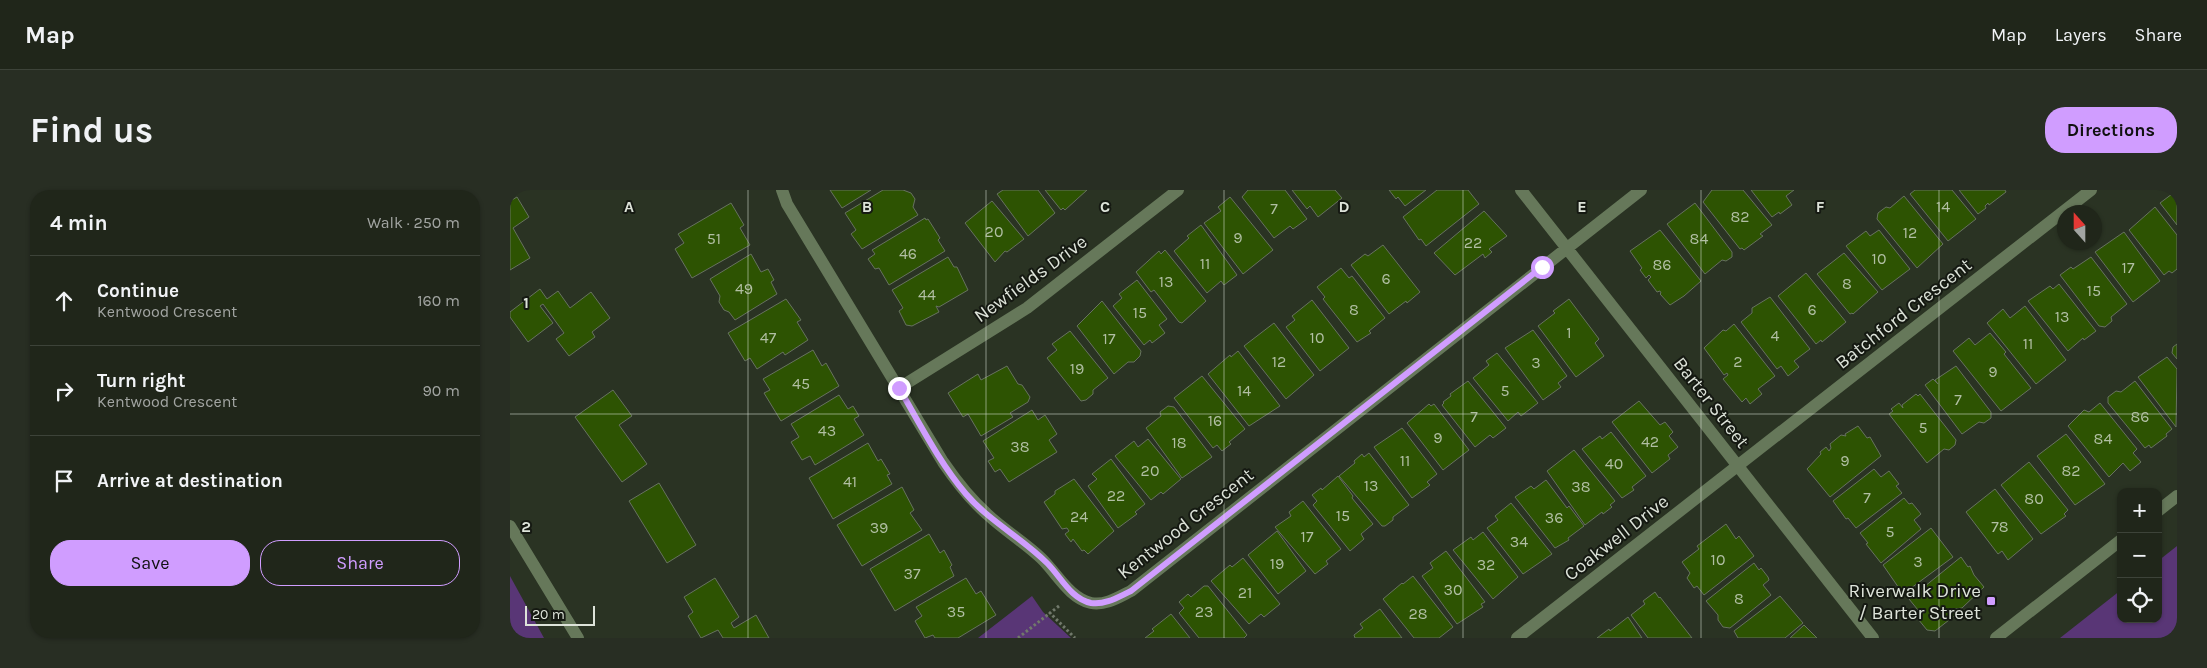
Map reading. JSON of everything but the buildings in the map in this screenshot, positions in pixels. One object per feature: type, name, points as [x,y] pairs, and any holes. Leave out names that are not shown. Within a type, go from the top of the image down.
[{"type":"street","name":"Kentwood Crescent","points":[[782,190],[787,204],[943,462],[967,495],[1002,527],[1048,564],[1074,595],[1091,603],[1106,602],[1131,591],[1567,248]]},
{"type":"street","name":"Newfields Drive","points":[[899,388],[1027,308],[1178,190]]},
{"type":"street","name":"Barter Street","points":[[1522,190],[1873,638]]},
{"type":"street","points":[[1567,248],[1641,190]]},
{"type":"street","name":"Batchford Crescent","points":[[1738,466],[2091,190]]},
{"type":"street","name":"Coakwell Drive","points":[[1517,638],[1738,466]]},
{"type":"street","points":[[2162,508],[2177,496]]},
{"type":"street","points":[[510,526],[578,638]]},
{"type":"street","points":[[1996,638],[2117,543]]},
{"type":"path","points":[[1018,638],[1059,606]]},
{"type":"path","points":[[1050,613],[1075,638]]},
{"type":"shaded area","points":[[2177,546],[2177,638],[2060,638],[2117,593],[2117,623],[2162,623],[2162,558]]},
{"type":"shaded area","points":[[510,576],[544,638],[510,638]]},
{"type":"shaded area","points":[[1032,596],[1043,612],[1071,638],[978,638]]},
{"type":"place","name":"Riverwalk Drive / Barter Street","points":[[1991,601]]},
{"type":"route","points":[[899,388],[943,462],[967,495],[1002,527],[1048,564],[1074,595],[1091,603],[1106,602],[1131,591],[1542,267]]}]
